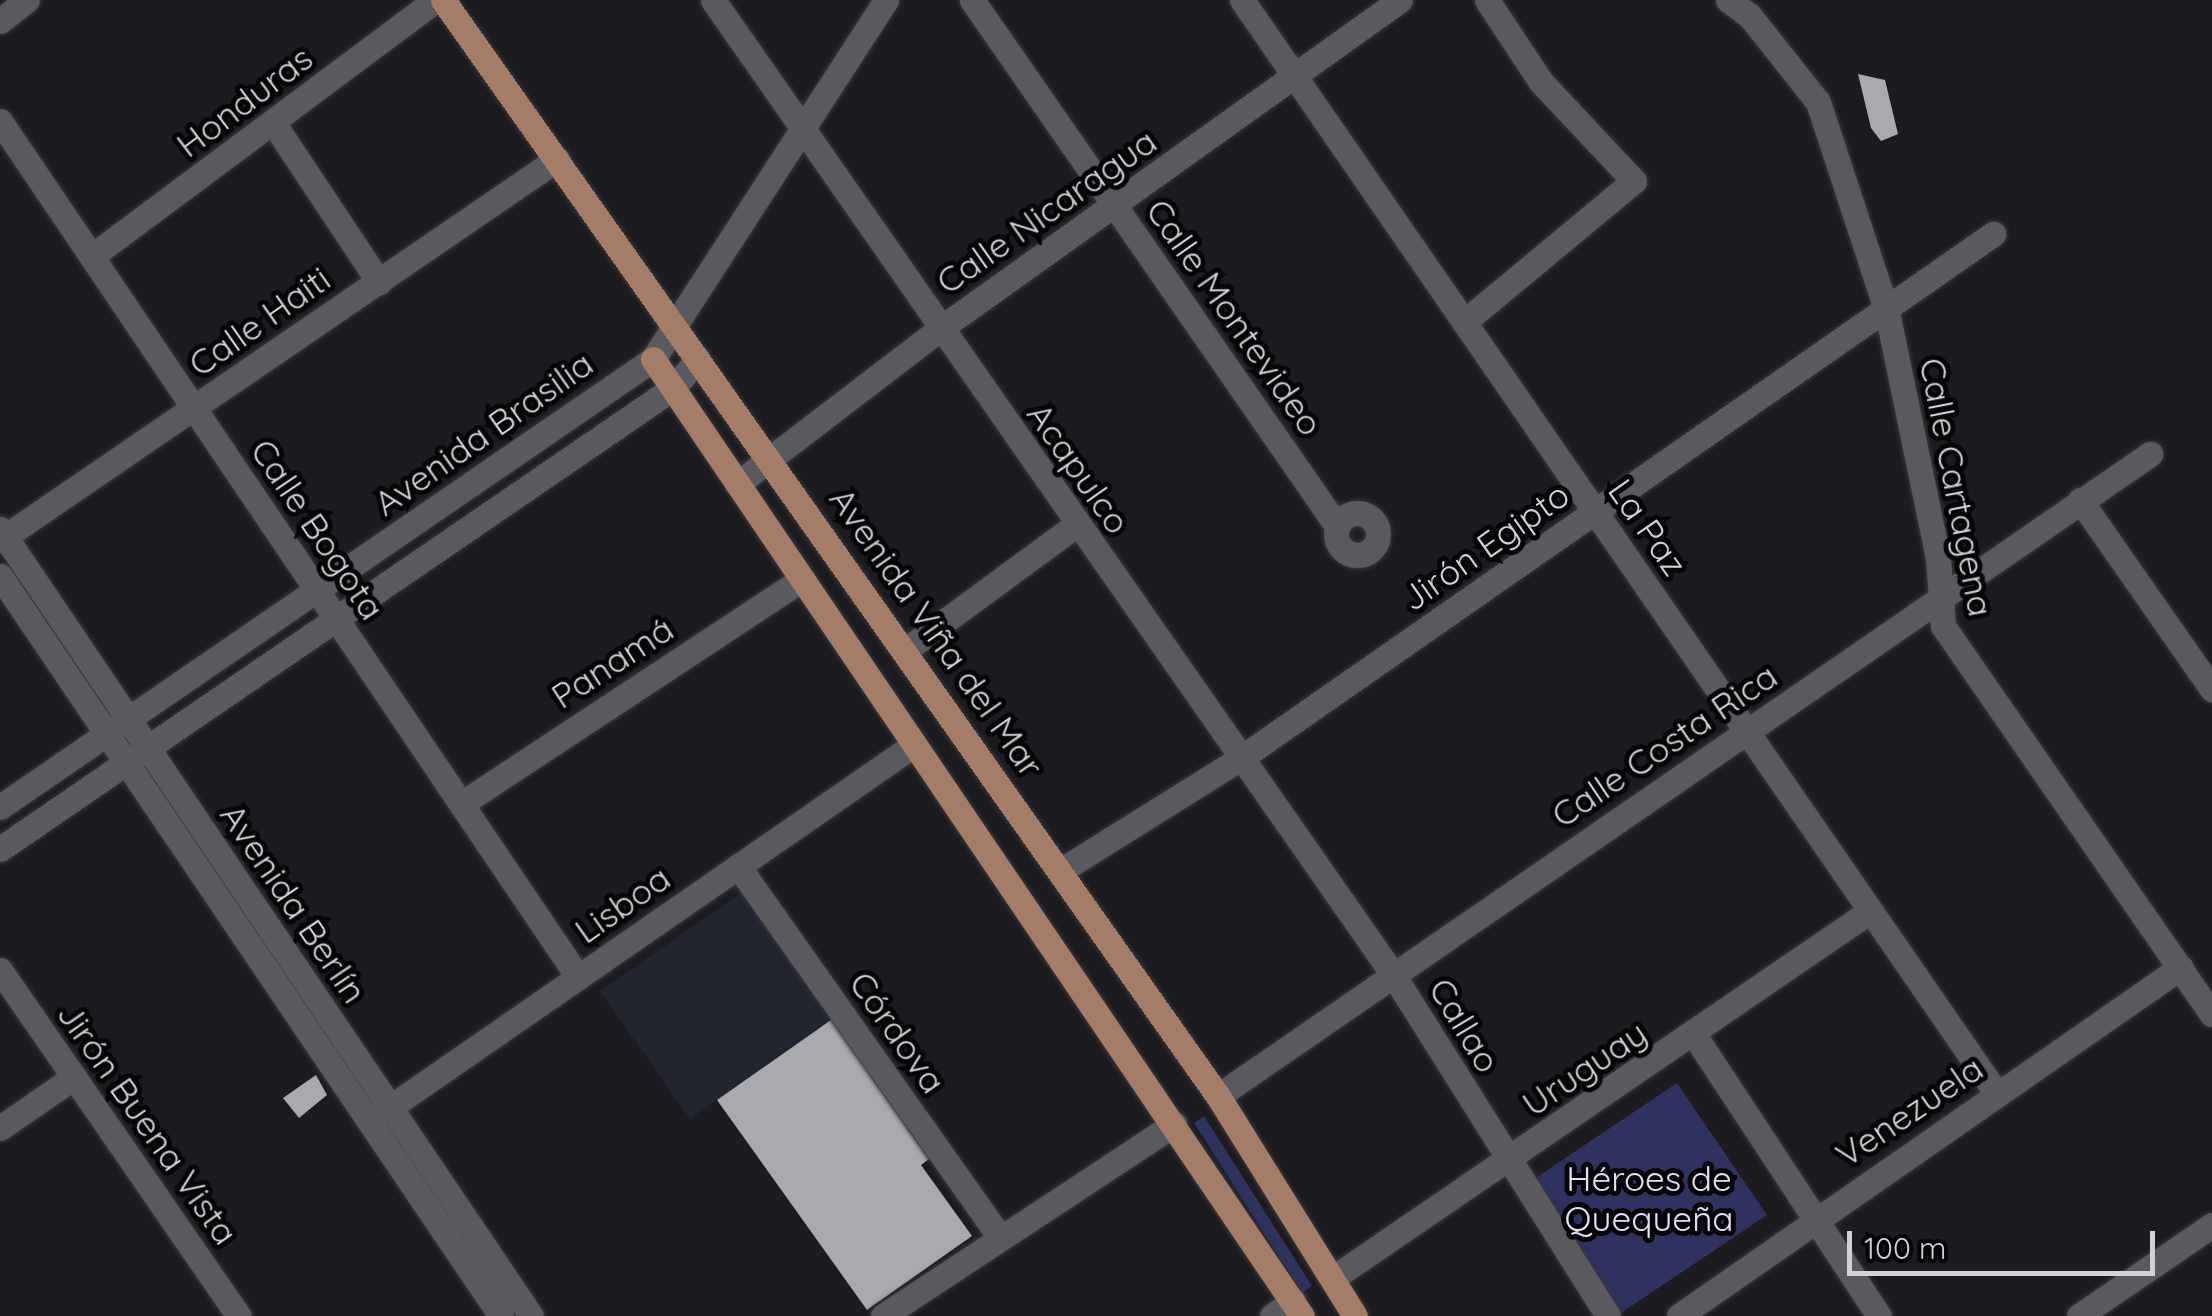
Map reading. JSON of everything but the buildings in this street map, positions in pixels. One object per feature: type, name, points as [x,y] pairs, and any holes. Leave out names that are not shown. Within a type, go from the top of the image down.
[{"type":"main road","name":"Avenida Viña del Mar","points":[[444,0],[698,359],[773,457],[1218,1096],[1356,1316]]},
{"type":"main road","points":[[653,359],[1174,1124],[1289,1311]]},
{"type":"street","points":[[0,21],[28,0]]},
{"type":"street","name":"Honduras","points":[[92,256],[436,0]]},
{"type":"street","name":"Acapulco","points":[[713,0],[1076,526],[1392,973]]},
{"type":"street","name":"Avenida Brasilia","points":[[0,807],[653,359],[886,0]]},
{"type":"street","name":"Calle Montevideo","points":[[972,0],[1337,526]]},
{"type":"street","name":"La Paz","points":[[1242,0],[1997,1094]]},
{"type":"street","name":"Calle Nicaragua","points":[[737,484],[941,328],[1400,0]]},
{"type":"street","points":[[1464,322],[1634,181],[1541,82],[1487,0]]},
{"type":"street","name":"Calle Cartagena","points":[[1728,0],[1749,14],[1818,102],[1887,312],[1938,559],[1943,626],[2212,1014]]},
{"type":"street","name":"Calle Bogota","points":[[0,120],[578,976]]},
{"type":"street","points":[[274,124],[379,282]]},
{"type":"street","name":"Calle Haiti","points":[[2,535],[556,159]]},
{"type":"street","name":"Jirón Egipto","points":[[1060,872],[1241,758],[1887,312],[1993,234]]},
{"type":"street","name":"Avenida Brasilia","points":[[0,849],[672,388],[698,359]]},
{"type":"street","name":"Calle Costa Rica","points":[[1218,1096],[2150,454]]},
{"type":"street","points":[[2080,500],[2212,689]]},
{"type":"street","points":[[907,650],[1076,526]]},
{"type":"street","name":"Avenida Berlín","points":[[2,535],[128,719],[137,755],[380,1115],[531,1316]]},
{"type":"street","name":"Avenida Berlín","points":[[0,576],[107,734],[137,755]]},
{"type":"street","name":"Panamá","points":[[461,804],[802,579]]},
{"type":"street","name":"Lisboa","points":[[380,1115],[914,744]]},
{"type":"street","name":"Córdova","points":[[738,866],[1000,1238]]},
{"type":"street","name":"Uruguay","points":[[1333,1278],[1695,1036],[1870,911]]},
{"type":"street","name":"Venezuela","points":[[1679,1316],[1814,1218],[2181,968]]},
{"type":"street","name":"Jirón Buena Vista","points":[[0,970],[238,1316]]},
{"type":"street","name":"Callao","points":[[1392,973],[1608,1316]]},
{"type":"street","points":[[1695,1036],[1879,1316]]},
{"type":"street","points":[[0,1128],[74,1078]]},
{"type":"street","name":"Avenida Berlín","points":[[380,1115],[501,1316]]},
{"type":"street","points":[[885,1315],[1174,1124]]},
{"type":"street","points":[[2079,1316],[2212,1225]]},
{"type":"shaded area","points":[[741,893],[831,1020],[690,1119],[600,991]]},
{"type":"green space","name":"Héroes de Quequeña","points":[[1677,1083],[1767,1215],[1621,1313],[1531,1181]]},
{"type":"green space","points":[[1204,1116],[1312,1286],[1302,1293],[1194,1123]]}]
